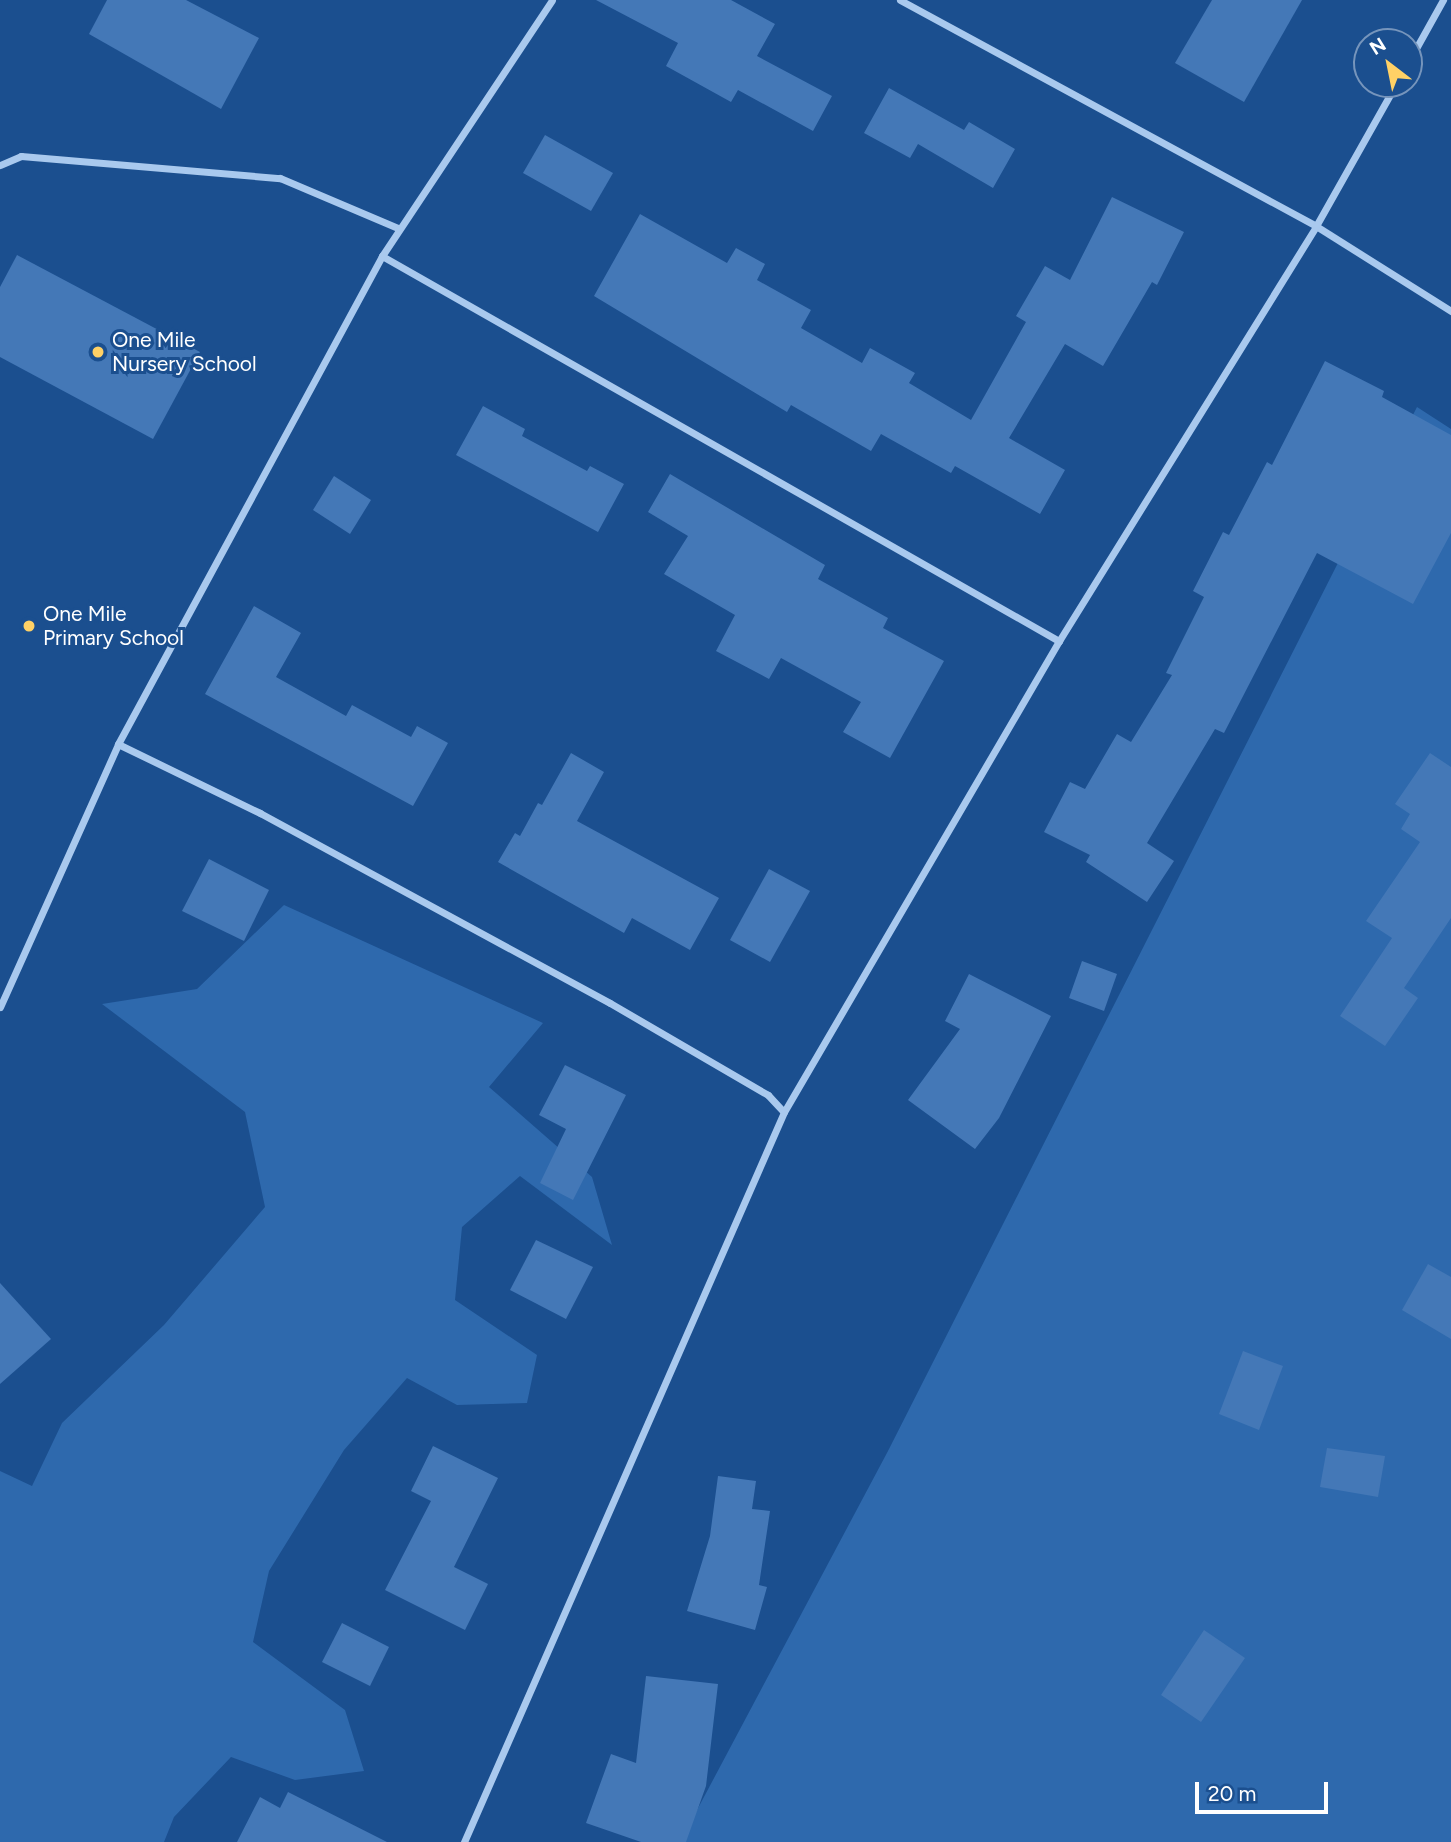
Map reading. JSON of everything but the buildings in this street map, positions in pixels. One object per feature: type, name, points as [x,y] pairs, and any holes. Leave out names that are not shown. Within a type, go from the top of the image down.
[{"type":"street","points":[[0,1007],[118,744],[382,256],[398,228],[552,0]]},
{"type":"street","points":[[900,0],[1316,226],[1451,311]]},
{"type":"street","points":[[1423,36],[1443,0]]},
{"type":"street","points":[[464,1842],[784,1112],[1059,641],[1316,226],[1388,98]]},
{"type":"street","points":[[0,165],[21,156],[280,178],[398,228]]},
{"type":"street","points":[[382,256],[1059,641]]},
{"type":"street","points":[[118,744],[260,813],[610,1003],[768,1096],[784,1112]]},
{"type":"shaded area","points":[[1417,407],[1451,429],[1451,1842],[680,1842],[888,1451]]},
{"type":"shaded area","points":[[284,905],[543,1023],[489,1087],[592,1177],[612,1245],[520,1176],[462,1227],[455,1300],[537,1355],[527,1403],[457,1405],[407,1378],[344,1450],[269,1571],[253,1642],[345,1710],[364,1771],[295,1780],[231,1757],[174,1817],[164,1842],[0,1842],[0,1471],[32,1486],[62,1423],[164,1325],[265,1207],[245,1112],[102,1004],[197,989]]},
{"type":"place","name":"One Mile Nursery School","points":[[98,352]]},
{"type":"place","name":"One Mile Primary School","points":[[29,626]]}]
